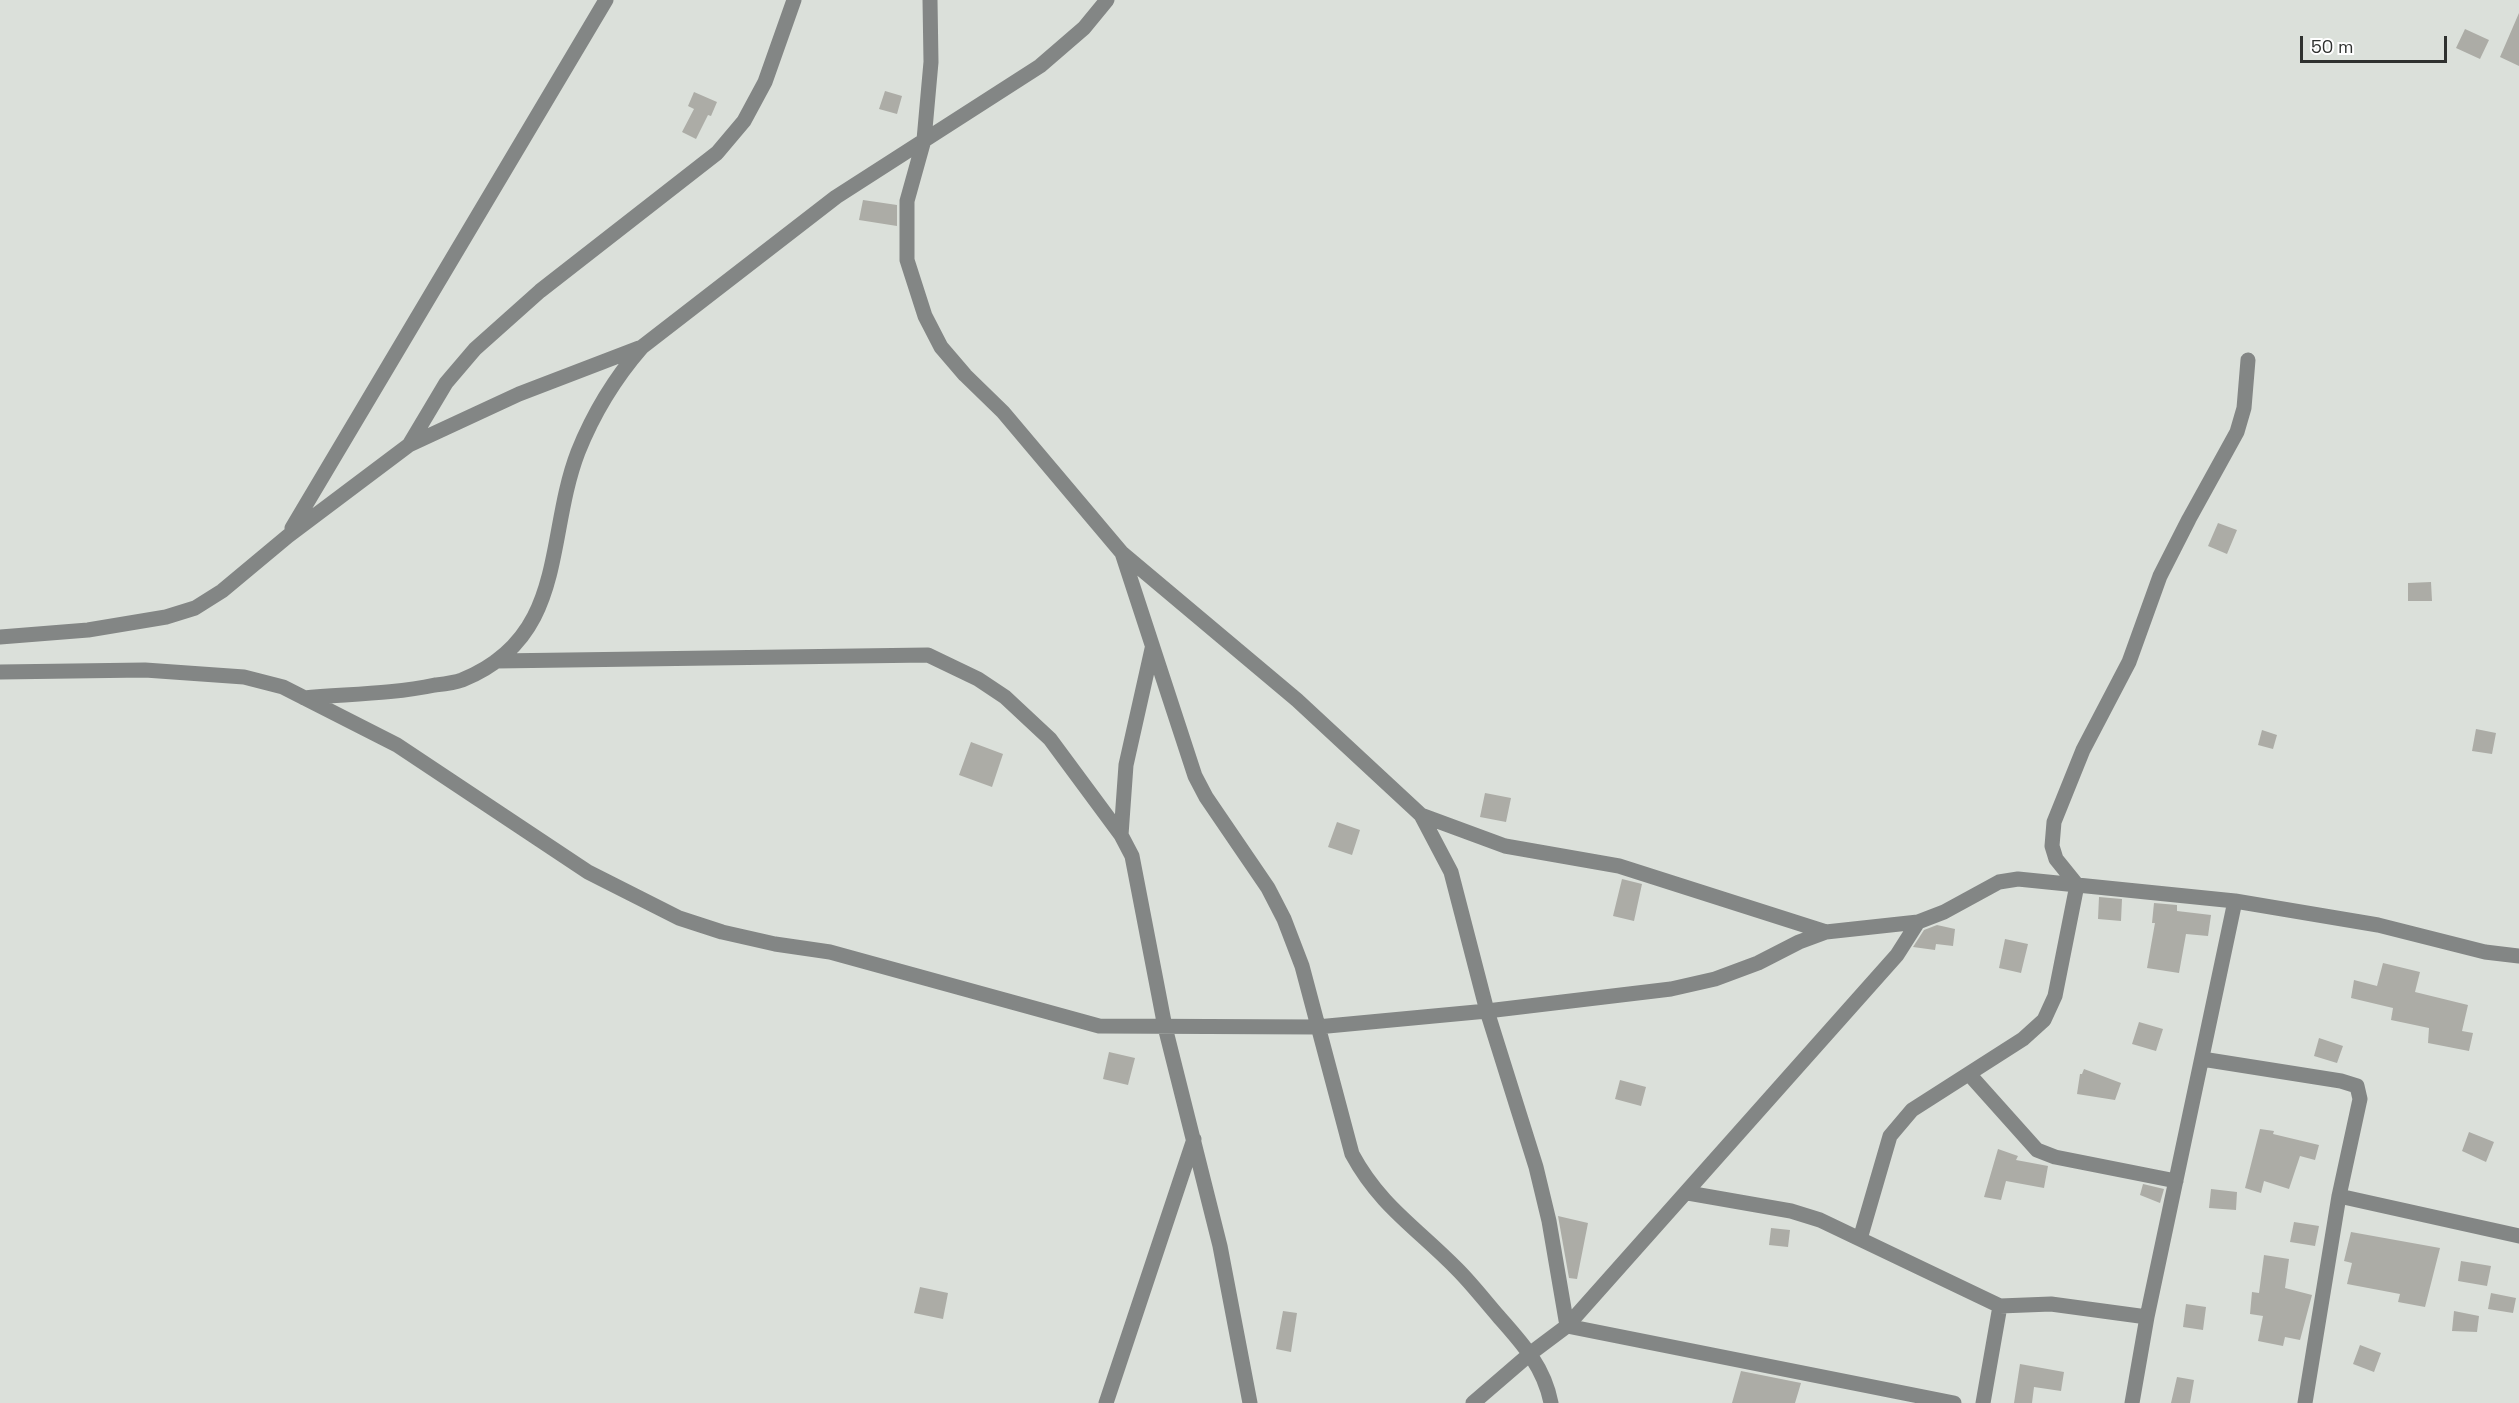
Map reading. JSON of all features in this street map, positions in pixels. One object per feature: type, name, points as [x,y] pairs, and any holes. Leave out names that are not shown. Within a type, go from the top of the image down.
[{"type":"street","points":[[288,536],[606,0]]},
{"type":"street","points":[[409,445],[446,383],[475,349],[540,291],[717,153],[744,121],[765,82],[795,0]]},
{"type":"street","points":[[930,0],[931,62],[924,140],[907,201],[907,260],[925,316],[941,346],[965,375],[1003,412],[1122,553],[1297,700],[1421,815],[1451,872],[1487,1011],[1536,1167],[1549,1221],[1567,1326]]},
{"type":"street","points":[[304,698],[419,689],[461,680],[496,661],[519,639],[535,618],[547,588],[578,453],[601,402],[622,370],[642,347],[836,197],[1040,66],[1084,28],[1107,0]]},
{"type":"street","points":[[0,637],[88,630],[166,617],[195,608],[222,591],[288,536],[409,445],[519,394],[642,347]]},
{"type":"street","points":[[1860,1239],[1890,1136],[1912,1110],[2023,1039],[2044,1020],[2055,996],[2077,885],[2056,858],[2052,846],[2054,822],[2083,750],[2129,662],[2160,576],[2237,432],[2244,408],[2248,360]]},
{"type":"street","points":[[1122,553],[1195,776],[1206,797],[1268,888],[1284,919],[1302,966],[1352,1154],[1364,1176],[1383,1200],[1456,1269],[1531,1353],[1547,1383],[1551,1403]]},
{"type":"street","points":[[1121,836],[1126,765],[1152,647]]},
{"type":"street","points":[[496,661],[928,655],[978,679],[1005,697],[1050,739],[1121,836],[1132,856],[1165,1027],[1220,1246],[1250,1403]]},
{"type":"street","points":[[0,672],[145,670],[244,677],[283,687],[397,745],[588,872],[679,918],[775,944],[830,952],[1030,1009],[1099,1026],[1317,1027],[1487,1011],[1671,989],[1715,979],[1758,963],[1799,942],[1826,932],[1918,922],[1944,912],[1999,882],[2018,879],[2235,901],[2378,925],[2475,950],[2519,956]]},
{"type":"street","points":[[1421,815],[1505,846],[1619,866],[1826,932]]},
{"type":"street","points":[[2132,1403],[2147,1317],[2235,901]]},
{"type":"street","points":[[1473,1403],[1531,1353],[1567,1326],[1897,955],[1918,922]]},
{"type":"street","points":[[2202,1059],[2342,1081],[2357,1086],[2360,1099],[2339,1196],[2305,1403]]},
{"type":"street","points":[[1969,1074],[2037,1150],[2055,1156],[2176,1181]]},
{"type":"street","points":[[1106,1403],[1194,1139]]},
{"type":"street","points":[[1688,1192],[1791,1211],[1820,1220],[2000,1306],[2051,1304],[2147,1317]]},
{"type":"street","points":[[2339,1196],[2519,1236]]},
{"type":"street","points":[[1983,1403],[2000,1306]]},
{"type":"street","points":[[1567,1326],[1954,1403]]},
{"type":"building","points":[[2519,13],[2519,66],[2500,57]]},
{"type":"building","points":[[2465,29],[2489,40],[2480,59],[2456,48]]},
{"type":"building","points":[[885,91],[902,96],[897,114],[879,109]]},
{"type":"building","points":[[694,92],[717,102],[696,139],[682,132],[694,109],[688,106]]},
{"type":"building","points":[[863,200],[897,205],[897,226],[859,220]]},
{"type":"building","points":[[2218,523],[2237,530],[2227,554],[2208,546]]},
{"type":"building","points":[[2431,582],[2432,601],[2408,601],[2408,583]]},
{"type":"building","points":[[2476,729],[2496,733],[2492,754],[2472,751]]},
{"type":"building","points":[[2262,730],[2277,735],[2273,749],[2258,745]]},
{"type":"building","points":[[971,742],[1003,754],[992,787],[959,775]]},
{"type":"building","points":[[1485,793],[1511,798],[1506,822],[1480,817]]},
{"type":"building","points":[[1337,822],[1360,830],[1352,855],[1328,847]]},
{"type":"building","points":[[1622,879],[1642,884],[1634,921],[1613,916]]},
{"type":"building","points":[[2099,897],[2122,899],[2121,921],[2098,919]]},
{"type":"building","points":[[2154,903],[2177,905],[2177,911],[2211,915],[2208,936],[2186,934],[2179,973],[2147,968],[2155,923],[2152,923]]},
{"type":"building","points":[[1937,925],[1955,929],[1953,946],[1936,944],[1935,950],[1913,947],[1924,930]]},
{"type":"building","points":[[2005,939],[2028,944],[2021,973],[1999,968]]},
{"type":"building","points":[[2383,963],[2420,972],[2415,992],[2468,1005],[2462,1031],[2473,1033],[2469,1051],[2428,1043],[2429,1028],[2391,1020],[2393,1008],[2351,998],[2354,980],[2377,986]]},
{"type":"building","points":[[2139,1022],[2163,1029],[2156,1051],[2132,1044]]},
{"type":"building","points":[[2319,1038],[2343,1046],[2337,1063],[2314,1056]]},
{"type":"building","points":[[1109,1052],[1135,1058],[1128,1085],[1103,1079]]},
{"type":"building","points":[[2084,1069],[2121,1083],[2115,1100],[2077,1094],[2080,1074]]},
{"type":"building","points":[[1620,1080],[1646,1087],[1641,1106],[1615,1099]]},
{"type":"building","points":[[2260,1129],[2319,1145],[2315,1160],[2300,1156],[2289,1189],[2264,1181],[2261,1193],[2245,1188]]},
{"type":"building","points":[[2469,1132],[2494,1142],[2486,1162],[2462,1151]]},
{"type":"building","points":[[1998,1149],[2018,1156],[2016,1160],[2048,1166],[2044,1188],[2006,1181],[2001,1200],[1984,1197]]},
{"type":"building","points":[[2143,1184],[2164,1189],[2160,1203],[2140,1195]]},
{"type":"building","points":[[2211,1189],[2237,1192],[2236,1210],[2209,1208]]},
{"type":"building","points":[[1558,1216],[1588,1223],[1577,1279],[1569,1278]]},
{"type":"building","points":[[2294,1222],[2319,1226],[2315,1246],[2290,1242]]},
{"type":"building","points":[[1771,1228],[1790,1230],[1788,1247],[1769,1245]]},
{"type":"building","points":[[2351,1232],[2440,1248],[2425,1307],[2398,1302],[2400,1294],[2347,1284],[2352,1263],[2344,1261]]},
{"type":"building","points":[[2264,1255],[2289,1259],[2285,1288],[2312,1295],[2300,1340],[2285,1337],[2283,1346],[2258,1341],[2263,1316],[2250,1314],[2252,1292],[2259,1293]]},
{"type":"building","points":[[2461,1261],[2491,1266],[2487,1286],[2458,1281]]},
{"type":"building","points":[[920,1287],[948,1293],[943,1319],[914,1313]]},
{"type":"building","points":[[2491,1293],[2516,1298],[2513,1313],[2488,1309]]},
{"type":"building","points":[[2186,1304],[2206,1307],[2203,1330],[2183,1327]]},
{"type":"building","points":[[1283,1311],[1297,1313],[1291,1352],[1276,1349]]},
{"type":"building","points":[[2454,1311],[2479,1316],[2477,1332],[2452,1331]]},
{"type":"building","points":[[2360,1345],[2381,1353],[2374,1372],[2353,1364]]},
{"type":"building","points":[[2020,1364],[2064,1372],[2061,1391],[2034,1387],[2032,1403],[2014,1403]]},
{"type":"building","points":[[1741,1371],[1801,1383],[1795,1403],[1732,1403]]},
{"type":"building","points":[[2177,1377],[2194,1380],[2190,1403],[2171,1403]]}]
